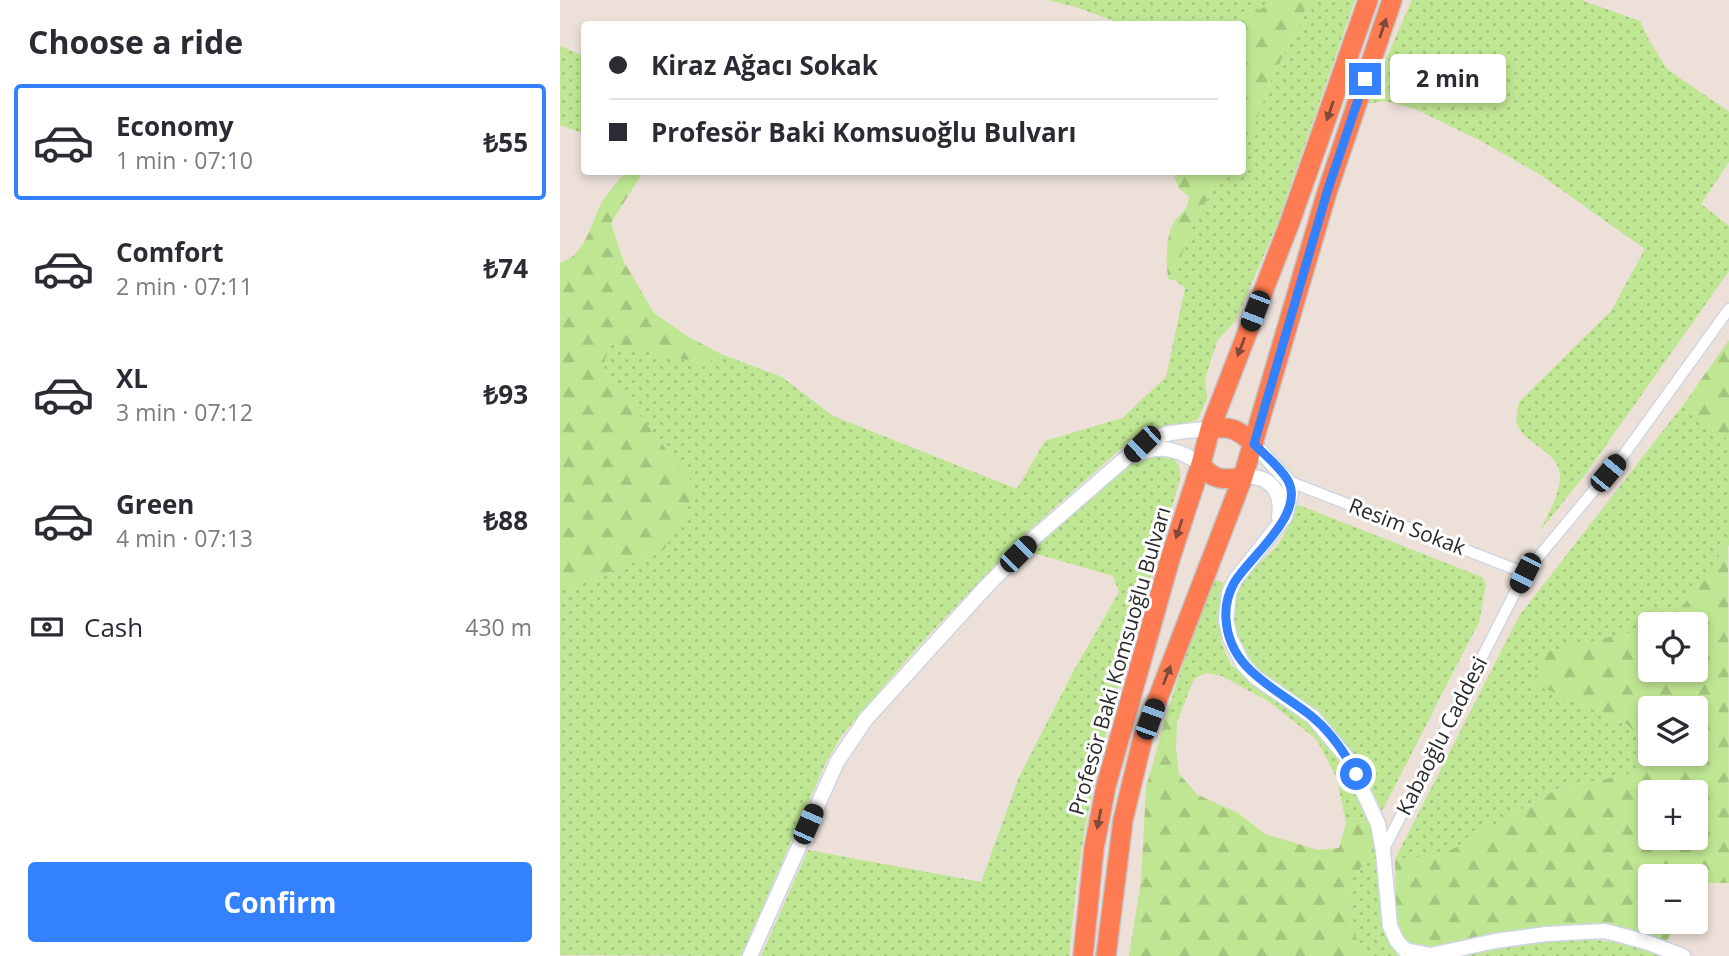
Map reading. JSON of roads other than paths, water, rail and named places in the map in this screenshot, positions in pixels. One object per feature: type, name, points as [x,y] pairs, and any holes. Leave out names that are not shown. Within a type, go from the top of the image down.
[{"type":"highway","points":[[1368,0],[1290,222],[1210,429],[1201,464],[1206,472],[1222,480],[1243,477],[1327,192],[1392,0]]},
{"type":"highway","points":[[1210,429],[1229,427],[1238,430],[1254,444]]},
{"type":"highway","name":"Profesör Baki Komsuoğlu Bulvarı","points":[[1083,956],[1094,848],[1106,786],[1170,559],[1201,464]]},
{"type":"highway","name":"Profesör Baki Komsuoğlu Bulvarı","points":[[1106,956],[1116,862],[1130,782],[1156,701],[1243,477]]},
{"type":"street","name":"Kabaoğlu Caddesi","points":[[1384,851],[1525,573],[1625,453],[1729,309]]},
{"type":"street","points":[[750,956],[837,762],[866,719],[1035,537],[1126,461],[1142,444],[1155,436],[1210,429]]},
{"type":"street","points":[[1254,444],[1288,481],[1291,494],[1289,508],[1275,532],[1235,580],[1229,593],[1226,621],[1230,638],[1239,658],[1255,677],[1313,718],[1348,758],[1378,824],[1384,851],[1390,926],[1397,942],[1405,950],[1431,954],[1546,934],[1605,931],[1683,956]]},
{"type":"street","points":[[1126,461],[1152,447],[1166,448],[1201,464]]},
{"type":"street","points":[[1243,477],[1256,476],[1274,488],[1280,500],[1280,514],[1275,532]]},
{"type":"street","name":"Resim Sokak","points":[[1288,481],[1525,573]]}]
